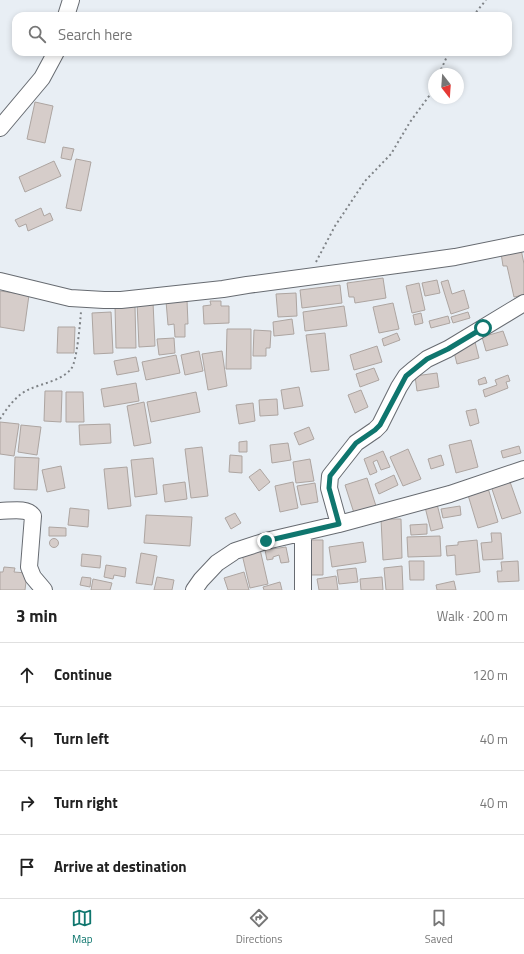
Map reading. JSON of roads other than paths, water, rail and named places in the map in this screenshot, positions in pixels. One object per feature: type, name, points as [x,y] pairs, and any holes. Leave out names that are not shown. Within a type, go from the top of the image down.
[{"type":"street","points":[[67,12],[70,0]]},
{"type":"street","points":[[0,128],[42,78],[54,56]]},
{"type":"street","points":[[0,281],[70,298],[104,300],[136,298],[223,289],[455,257],[524,243]]},
{"type":"street","points":[[339,524],[329,488],[330,476],[356,443],[380,425],[406,376],[427,359],[448,349],[524,303]]},
{"type":"street","points":[[194,590],[217,563],[235,550],[450,494],[524,469]]},
{"type":"street","points":[[0,511],[31,512],[33,516],[29,566],[33,577],[44,590]]},
{"type":"street","points":[[302,590],[303,533]]}]
